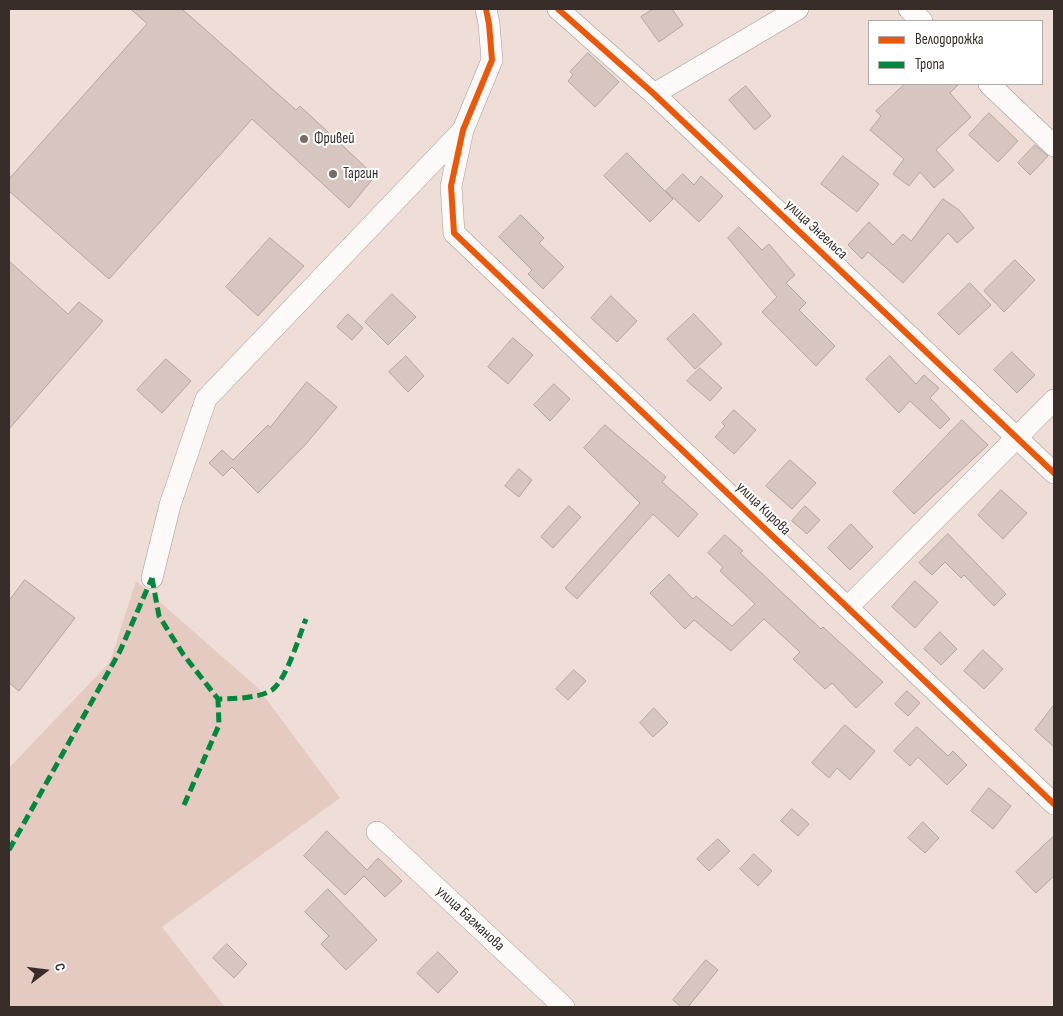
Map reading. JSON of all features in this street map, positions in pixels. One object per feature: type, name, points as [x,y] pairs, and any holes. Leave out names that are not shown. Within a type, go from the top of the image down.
[{"type":"street","points":[[152,578],[170,505],[206,399],[463,130],[492,60],[490,24],[486,9]]},
{"type":"street","name":"улица Энгельса","points":[[558,9],[654,94],[1054,473]]},
{"type":"street","points":[[654,94],[798,9]]},
{"type":"street","points":[[909,9],[921,20]]},
{"type":"street","points":[[990,85],[1054,146]]},
{"type":"street","name":"улица Кирова","points":[[463,130],[451,186],[454,233],[1054,804]]},
{"type":"street","points":[[848,607],[1054,400]]},
{"type":"street","name":"улица Багманова","points":[[377,832],[564,1007]]},
{"type":"shaded area","points":[[136,581],[258,688],[340,798],[162,927],[225,1007],[9,1007],[9,768],[110,662]]},
{"type":"building","points":[[131,9],[182,9],[296,110],[300,106],[375,176],[349,208],[252,119],[109,279],[9,191],[9,179],[147,24]]},
{"type":"building","points":[[653,9],[672,9],[683,25],[659,42],[641,17]]},
{"type":"building","points":[[588,53],[619,82],[595,107],[568,81],[573,75],[570,72]]},
{"type":"building","points":[[904,85],[958,85],[950,93],[971,117],[936,150],[954,170],[934,188],[920,172],[909,186],[893,174],[904,159],[870,130],[881,116],[876,111]]},
{"type":"building","points":[[746,86],[771,116],[755,130],[729,100]]},
{"type":"building","points":[[989,113],[1018,141],[998,162],[969,135]]},
{"type":"building","points":[[1035,145],[1048,156],[1030,175],[1018,163]]},
{"type":"building","points":[[627,153],[673,199],[650,222],[604,176]]},
{"type":"building","points":[[843,156],[879,184],[857,212],[821,184]]},
{"type":"building","points":[[683,174],[694,185],[701,176],[723,196],[699,222],[666,191]]},
{"type":"building","points":[[943,199],[959,210],[974,228],[957,243],[948,233],[903,283],[868,252],[862,259],[848,245],[869,222],[893,245],[903,234],[911,241]]},
{"type":"building","points":[[521,215],[544,238],[539,243],[564,267],[543,289],[528,274],[532,270],[499,237]]},
{"type":"building","points":[[739,227],[762,250],[769,244],[795,275],[786,283],[806,303],[799,310],[835,346],[816,366],[762,312],[777,297],[728,238]]},
{"type":"building","points":[[270,238],[304,266],[258,316],[226,287]]},
{"type":"building","points":[[1015,260],[1035,280],[1004,312],[984,291]]},
{"type":"building","points":[[9,261],[68,314],[79,302],[103,321],[9,429]]},
{"type":"building","points":[[970,283],[991,305],[959,335],[938,314]]},
{"type":"building","points":[[392,294],[416,317],[388,345],[365,322]]},
{"type":"building","points":[[611,296],[637,321],[617,342],[591,318]]},
{"type":"building","points":[[348,314],[363,328],[352,340],[337,327]]},
{"type":"building","points":[[694,314],[722,344],[695,369],[667,339]]},
{"type":"building","points":[[513,338],[533,355],[508,384],[488,367]]},
{"type":"building","points":[[1012,352],[1035,375],[1017,393],[994,370]]},
{"type":"building","points":[[406,356],[424,376],[408,392],[389,372]]},
{"type":"building","points":[[890,356],[916,384],[924,375],[939,388],[930,398],[950,419],[940,429],[910,401],[899,413],[866,379]]},
{"type":"building","points":[[166,359],[191,381],[162,413],[137,390]]},
{"type":"building","points":[[700,368],[722,388],[710,401],[687,381]]},
{"type":"building","points":[[307,382],[337,407],[306,444],[258,493],[232,467],[223,476],[209,463],[222,450],[233,460],[268,425],[270,427]]},
{"type":"building","points":[[554,384],[570,399],[550,421],[534,405]]},
{"type":"building","points":[[734,410],[756,430],[734,454],[715,437],[725,426],[722,423]]},
{"type":"building","points":[[962,420],[988,445],[914,514],[893,492]]},
{"type":"building","points":[[605,425],[666,477],[662,482],[698,514],[678,537],[653,514],[577,599],[565,588],[640,503],[584,448]]},
{"type":"building","points":[[790,460],[816,483],[792,509],[766,486]]},
{"type":"building","points":[[519,469],[532,480],[519,497],[505,486]]},
{"type":"building","points":[[1001,490],[1027,513],[1003,539],[978,515]]},
{"type":"building","points":[[569,506],[581,517],[553,548],[541,537]]},
{"type":"building","points":[[805,506],[820,520],[807,534],[792,521]]},
{"type":"building","points":[[851,524],[873,547],[850,570],[828,548]]},
{"type":"building","points":[[948,534],[1006,594],[994,606],[964,575],[961,578],[945,562],[932,575],[919,563]]},
{"type":"building","points":[[725,535],[743,551],[740,553],[821,629],[823,627],[883,682],[856,708],[832,683],[825,689],[793,659],[800,652],[764,619],[731,651],[694,620],[685,629],[650,593],[669,574],[693,599],[696,596],[732,626],[755,604],[720,571],[723,567],[708,553]]},
{"type":"building","points":[[25,580],[75,618],[19,691],[9,683],[9,601]]},
{"type":"building","points":[[915,581],[938,602],[915,628],[892,607]]},
{"type":"building","points":[[940,632],[957,649],[941,665],[924,649]]},
{"type":"building","points":[[983,650],[1003,669],[984,689],[964,671]]},
{"type":"building","points":[[574,670],[586,681],[568,700],[556,689]]},
{"type":"building","points":[[907,691],[920,703],[908,716],[895,704]]},
{"type":"building","points":[[1054,705],[1054,747],[1035,730]]},
{"type":"building","points":[[654,708],[668,723],[653,737],[640,723]]},
{"type":"building","points":[[845,725],[875,751],[850,780],[837,768],[829,778],[812,763]]},
{"type":"building","points":[[917,727],[948,756],[953,751],[967,765],[947,785],[918,757],[910,766],[894,751]]},
{"type":"building","points":[[989,788],[1011,806],[993,829],[971,811]]},
{"type":"building","points":[[792,809],[809,824],[798,836],[781,821]]},
{"type":"building","points":[[923,822],[939,838],[925,853],[908,838]]},
{"type":"building","points":[[327,831],[367,870],[378,858],[402,881],[385,897],[364,876],[345,895],[304,856]]},
{"type":"building","points":[[1054,836],[1054,876],[1036,893],[1016,872]]},
{"type":"building","points":[[718,839],[730,851],[709,871],[697,859]]},
{"type":"building","points":[[754,854],[772,871],[758,886],[740,869]]},
{"type":"building","points":[[328,889],[377,940],[346,970],[321,944],[329,936],[305,912]]},
{"type":"building","points":[[227,944],[247,964],[234,978],[213,958]]},
{"type":"building","points":[[438,952],[458,972],[438,993],[417,973]]},
{"type":"building","points":[[706,960],[718,970],[688,1007],[681,1007],[673,1000]]},
{"type":"marked path","points":[[152,578],[159,616],[183,654],[218,699],[254,696],[272,690],[283,677],[288,667],[306,619]]},
{"type":"marked path","points":[[9,850],[120,651],[152,578]]},
{"type":"marked path","points":[[184,805],[219,725],[218,699]]},
{"type":"cycle path","points":[[486,9],[492,60],[463,130],[451,186],[454,233],[1054,804]]},
{"type":"cycle path","points":[[558,9],[654,94],[1054,473]]},
{"type":"place","name":"Фривей","points":[[304,139]]},
{"type":"place","name":"Таргин","points":[[333,174]]}]
